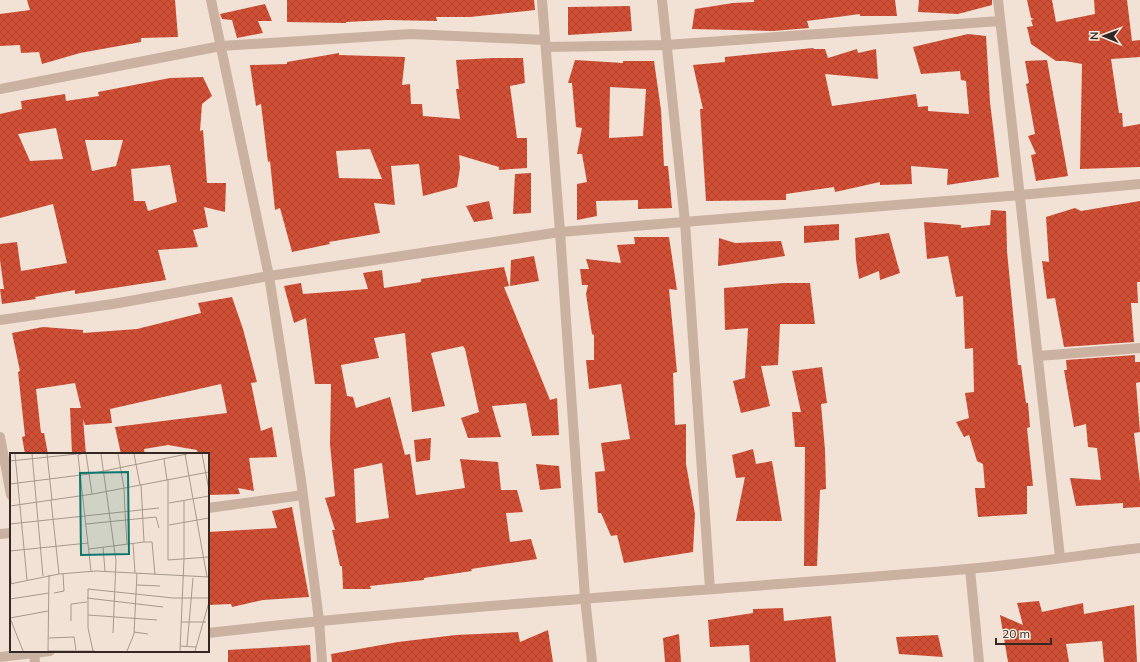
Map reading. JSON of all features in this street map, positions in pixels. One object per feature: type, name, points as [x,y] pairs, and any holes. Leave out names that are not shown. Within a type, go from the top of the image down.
[{"type":"street","points":[[211,0],[269,276],[303,495],[320,620],[322,662]]},
{"type":"street","points":[[542,0],[560,232],[585,598],[592,662]]},
{"type":"street","points":[[662,0],[685,222],[710,589]]},
{"type":"street","points":[[998,0],[1060,558]]},
{"type":"street","points":[[0,88],[221,46],[411,34],[545,44],[666,45],[1000,21]]},
{"type":"street","points":[[0,320],[113,304],[269,276],[560,232],[1020,196],[1140,184]]},
{"type":"street","points":[[1038,356],[1140,348]]},
{"type":"street","points":[[0,437],[10,490]]},
{"type":"street","points":[[209,508],[303,495]]},
{"type":"street","points":[[0,534],[10,533]]},
{"type":"street","points":[[209,633],[320,620],[585,598],[970,569],[1140,548]]},
{"type":"street","points":[[970,569],[979,662]]},
{"type":"street","points":[[0,657],[34,655],[46,652]]},
{"type":"building","points":[[27,0],[175,0],[178,37],[141,38],[141,42],[80,53],[42,64],[39,52],[21,53],[20,45],[0,46],[0,14],[30,10]]},
{"type":"building","points":[[287,0],[534,0],[535,10],[470,17],[436,17],[437,21],[387,20],[346,23],[287,22]]},
{"type":"building","points":[[754,0],[895,0],[897,16],[860,16],[860,14],[807,21],[809,28],[773,31],[692,29],[695,9],[733,3],[754,2]]},
{"type":"building","points":[[919,0],[992,0],[992,5],[958,14],[918,12]]},
{"type":"building","points":[[1027,0],[1052,0],[1056,22],[1095,14],[1094,0],[1127,0],[1132,41],[1140,40],[1140,57],[1111,59],[1119,113],[1122,113],[1123,127],[1140,124],[1140,167],[1080,169],[1082,64],[1056,61],[1031,44],[1027,27],[1033,26],[1031,20],[1034,19],[1031,18]]},
{"type":"building","points":[[265,4],[272,21],[258,21],[263,33],[237,38],[232,20],[222,19],[220,14]]},
{"type":"building","points":[[630,6],[632,31],[568,35],[568,7]]},
{"type":"building","points":[[968,34],[986,36],[990,102],[999,177],[947,185],[948,169],[911,166],[912,184],[880,185],[880,182],[835,192],[834,187],[786,194],[786,200],[706,201],[700,109],[703,109],[693,65],[725,62],[725,57],[813,48],[825,49],[828,58],[857,49],[858,53],[876,49],[878,79],[825,74],[832,106],[916,94],[918,107],[928,106],[928,111],[969,114],[966,81],[961,80],[960,71],[921,74],[913,47]]},
{"type":"building","points":[[339,53],[339,55],[405,57],[402,85],[410,84],[411,104],[422,104],[423,116],[460,119],[456,89],[459,89],[456,60],[523,58],[525,83],[510,86],[517,138],[527,138],[527,168],[499,170],[499,167],[459,155],[460,168],[457,187],[423,196],[419,164],[391,166],[395,205],[374,203],[380,233],[329,242],[330,244],[292,252],[280,208],[275,210],[270,161],[268,162],[261,104],[256,106],[250,65],[287,64],[287,62]],"holes":[[[370,149],[382,179],[339,178],[336,151]]]},
{"type":"building","points":[[575,60],[623,63],[623,61],[654,61],[661,110],[664,166],[668,166],[672,208],[638,209],[638,200],[596,201],[597,216],[577,220],[577,184],[587,182],[582,154],[577,154],[582,128],[576,127],[572,83],[568,83]],"holes":[[[610,87],[646,89],[643,136],[609,138]]]},
{"type":"building","points":[[1047,60],[1068,176],[1036,181],[1031,155],[1036,154],[1028,136],[1035,134],[1026,84],[1029,83],[1025,61]]},
{"type":"building","points":[[203,77],[212,96],[202,104],[200,131],[203,130],[207,183],[226,183],[225,212],[204,207],[208,227],[193,230],[198,247],[158,250],[166,280],[75,294],[75,290],[35,297],[36,299],[2,304],[0,289],[4,289],[0,260],[0,244],[17,242],[21,271],[67,263],[53,204],[0,218],[0,114],[22,109],[21,101],[65,94],[66,101],[99,96],[98,92],[170,78]],"holes":[[[56,128],[63,159],[30,161],[18,134]],[[85,140],[123,140],[116,166],[92,171]],[[170,165],[177,202],[148,211],[145,201],[134,201],[131,169]]]},
{"type":"building","points":[[531,173],[531,213],[513,214],[515,174]]},
{"type":"building","points":[[489,201],[493,219],[474,222],[466,206]]},
{"type":"building","points":[[1140,201],[1140,282],[1137,282],[1138,303],[1131,303],[1134,342],[1064,347],[1055,298],[1047,299],[1042,261],[1049,262],[1046,217],[1075,208],[1081,211]]},
{"type":"building","points":[[991,210],[1006,211],[1007,251],[1018,365],[1021,365],[1026,403],[1028,403],[1030,427],[1027,428],[1033,486],[1027,486],[1027,514],[978,517],[975,488],[985,488],[983,464],[977,461],[969,435],[964,437],[956,422],[969,418],[965,393],[974,392],[973,348],[965,349],[963,296],[956,297],[948,256],[927,259],[924,222],[961,225],[961,228],[990,225]]},
{"type":"building","points":[[839,224],[839,240],[804,243],[804,226]]},
{"type":"building","points":[[889,233],[900,273],[880,280],[879,271],[859,279],[855,238]]},
{"type":"building","points":[[634,237],[669,237],[677,290],[669,289],[677,372],[673,373],[675,425],[686,424],[686,464],[695,514],[693,552],[624,563],[617,535],[611,536],[601,513],[598,513],[595,472],[605,471],[601,443],[630,439],[621,384],[589,389],[586,360],[594,360],[594,335],[592,334],[586,294],[588,285],[582,285],[580,269],[589,269],[586,259],[621,263],[617,245],[635,244]]},
{"type":"building","points":[[719,238],[735,243],[781,241],[785,256],[718,266]]},
{"type":"building","points":[[534,256],[539,281],[510,286],[511,260]]},
{"type":"building","points":[[504,267],[509,286],[504,287],[550,400],[557,398],[559,435],[532,436],[526,403],[492,406],[501,437],[468,438],[461,418],[479,412],[465,349],[463,346],[431,353],[445,406],[412,412],[405,333],[374,338],[379,358],[341,365],[347,396],[353,397],[356,408],[390,397],[405,455],[410,454],[416,495],[465,488],[460,459],[498,462],[501,490],[517,490],[523,512],[506,513],[510,542],[531,539],[537,559],[471,569],[472,571],[424,578],[424,580],[370,586],[371,589],[343,589],[342,566],[340,566],[332,530],[335,530],[325,498],[335,496],[330,444],[331,384],[315,384],[306,318],[294,323],[284,286],[301,283],[303,294],[368,289],[363,273],[382,270],[384,288],[421,282],[421,279]],"holes":[[[382,463],[389,518],[356,523],[354,469]]]},
{"type":"building","points":[[784,283],[810,283],[815,324],[780,324],[778,365],[761,366],[770,406],[741,413],[733,381],[745,378],[748,328],[725,330],[724,288]]},
{"type":"building","points":[[232,297],[243,329],[257,382],[251,383],[261,431],[272,427],[277,457],[249,458],[254,491],[238,488],[240,494],[209,495],[209,453],[198,453],[197,450],[168,445],[144,449],[145,453],[121,453],[115,427],[227,413],[221,384],[110,409],[112,423],[85,425],[83,419],[86,453],[72,453],[70,408],[81,408],[75,383],[36,389],[41,433],[44,433],[48,453],[25,453],[22,437],[25,436],[18,372],[20,371],[12,333],[43,327],[83,330],[83,333],[137,329],[201,313],[198,303]]},
{"type":"building","points":[[1135,355],[1135,362],[1140,362],[1140,382],[1136,383],[1140,432],[1134,433],[1140,483],[1140,507],[1123,508],[1123,503],[1076,506],[1070,478],[1101,480],[1097,448],[1088,447],[1086,424],[1074,427],[1064,370],[1067,370],[1066,360]]},
{"type":"building","points":[[822,367],[827,403],[821,404],[825,450],[826,489],[820,490],[817,566],[804,566],[805,447],[795,447],[792,412],[801,412],[792,371]]},
{"type":"building","points":[[431,438],[430,460],[416,462],[414,440]]},
{"type":"building","points":[[753,449],[756,464],[772,461],[782,521],[736,521],[745,477],[736,478],[732,455]]},
{"type":"building","points":[[536,464],[559,466],[561,488],[540,490]]},
{"type":"building","points":[[292,507],[309,597],[263,600],[232,607],[231,604],[209,605],[209,532],[277,528],[272,511]]},
{"type":"building","points":[[1039,601],[1042,612],[1083,603],[1084,614],[1134,605],[1137,662],[1104,662],[1102,641],[1066,644],[1069,662],[1008,662],[1000,615],[1023,625],[1017,603]]},
{"type":"building","points":[[783,608],[784,621],[831,616],[836,662],[750,662],[749,645],[710,647],[708,620],[753,613],[753,609]]},
{"type":"building","points":[[548,630],[553,662],[332,662],[331,654],[398,642],[456,635],[518,632],[520,642]]},
{"type":"building","points":[[679,634],[681,662],[665,662],[663,638]]},
{"type":"building","points":[[938,635],[943,657],[899,654],[896,637]]},
{"type":"building","points":[[310,645],[311,662],[228,662],[228,650]]}]
